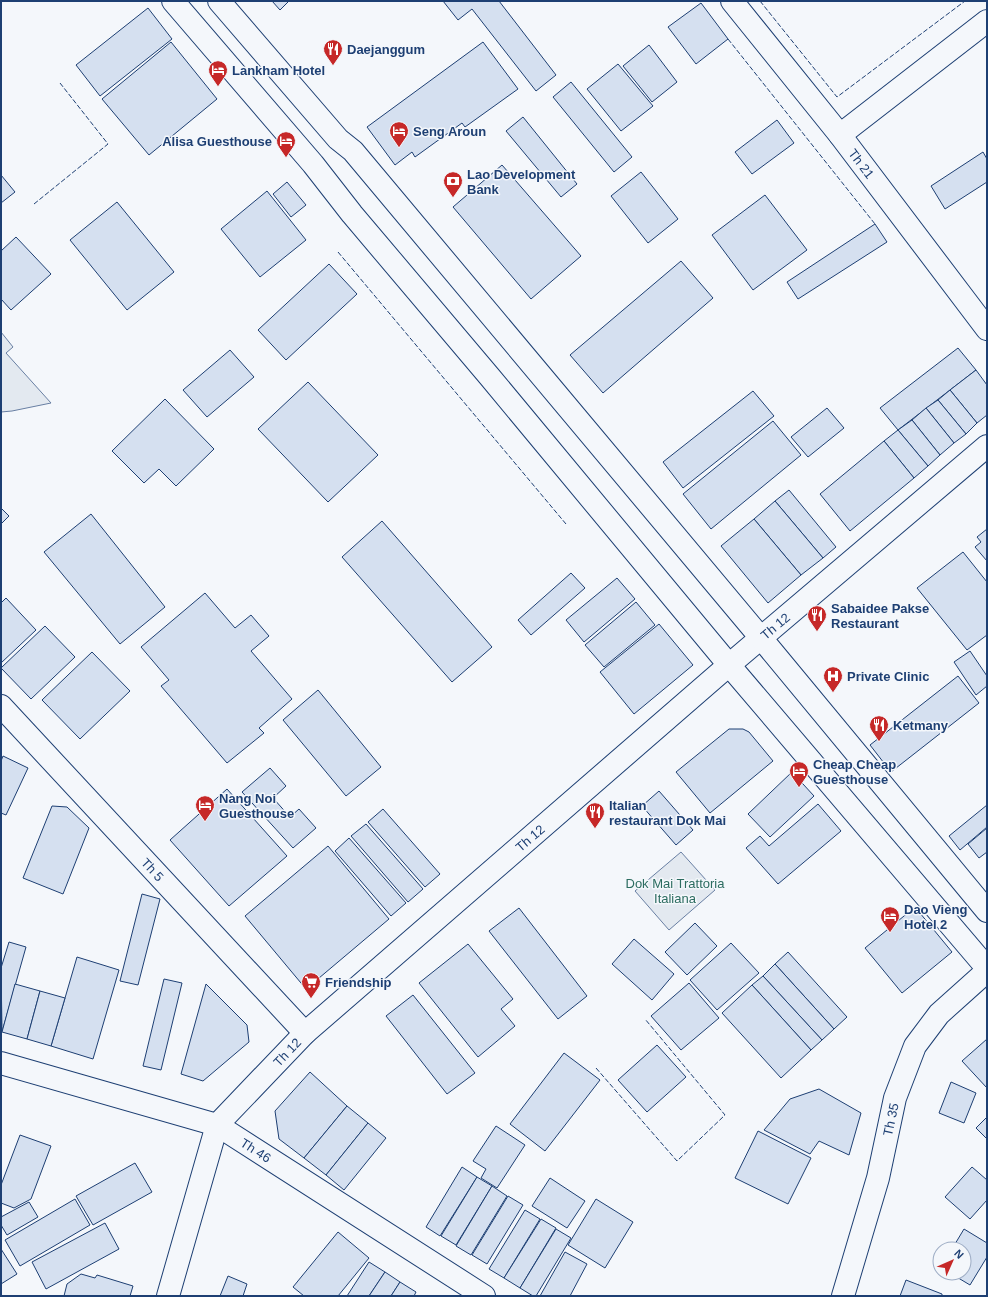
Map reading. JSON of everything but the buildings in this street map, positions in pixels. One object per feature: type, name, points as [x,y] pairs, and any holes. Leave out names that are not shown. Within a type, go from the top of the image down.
[{"type":"main road","points":[[173,1],[312,164],[352,214],[484,370],[729,665],[987,968]]},
{"type":"main road","points":[[219,1],[338,139],[353,151],[761,638],[987,911]]},
{"type":"main road","name":"Th 21","points":[[732,1],[840,135],[987,329]]},
{"type":"main road","points":[[840,135],[987,21]]},
{"type":"main road","name":"Th 12","points":[[168,1296],[217,1125],[305,1033],[729,665],[987,446]]},
{"type":"main road","name":"Th 5","points":[[1,706],[305,1033]]},
{"type":"main road","name":"Th 35","points":[[843,1296],[878,1178],[895,1098],[915,1046],[939,1014],[987,971]]},
{"type":"main road","name":"Th 46","points":[[1,1064],[217,1125],[484,1296]]},
{"type":"green space","points":[[1,332],[13,347],[6,353],[51,403],[1,412]]},
{"type":"green space","name":"Dok Mai Trattoria Italiana","points":[[681,852],[715,890],[669,930],[635,891]]},
{"type":"fence","points":[[760,1],[837,97],[965,1]]},
{"type":"fence","points":[[728,39],[875,224]]},
{"type":"fence","points":[[34,204],[108,144],[60,83]]},
{"type":"fence","points":[[338,252],[566,524]]},
{"type":"fence","points":[[596,1068],[677,1161],[725,1115],[645,1019]]},
{"type":"place","name":"Daejanggum","points":[[333,66]]},
{"type":"place","name":"Lankham Hotel","points":[[218,87]]},
{"type":"place","name":"Seng Aroun","points":[[399,148]]},
{"type":"place","name":"Alisa Guesthouse","points":[[286,158]]},
{"type":"place","name":"Lao Development Bank","points":[[453,198]]},
{"type":"place","name":"Sabaidee Pakse Restaurant","points":[[817,632]]},
{"type":"place","name":"Private Clinic","points":[[833,693]]},
{"type":"place","name":"Ketmany","points":[[879,742]]},
{"type":"place","name":"Cheap Cheap Guesthouse","points":[[799,788]]},
{"type":"place","name":"Nang Noi Guesthouse","points":[[205,822]]},
{"type":"place","name":"Italian restaurant Dok Mai","points":[[595,829]]},
{"type":"place","name":"Dao Vieng Hotel 2","points":[[890,933]]},
{"type":"place","name":"Friendship","points":[[311,999]]}]
